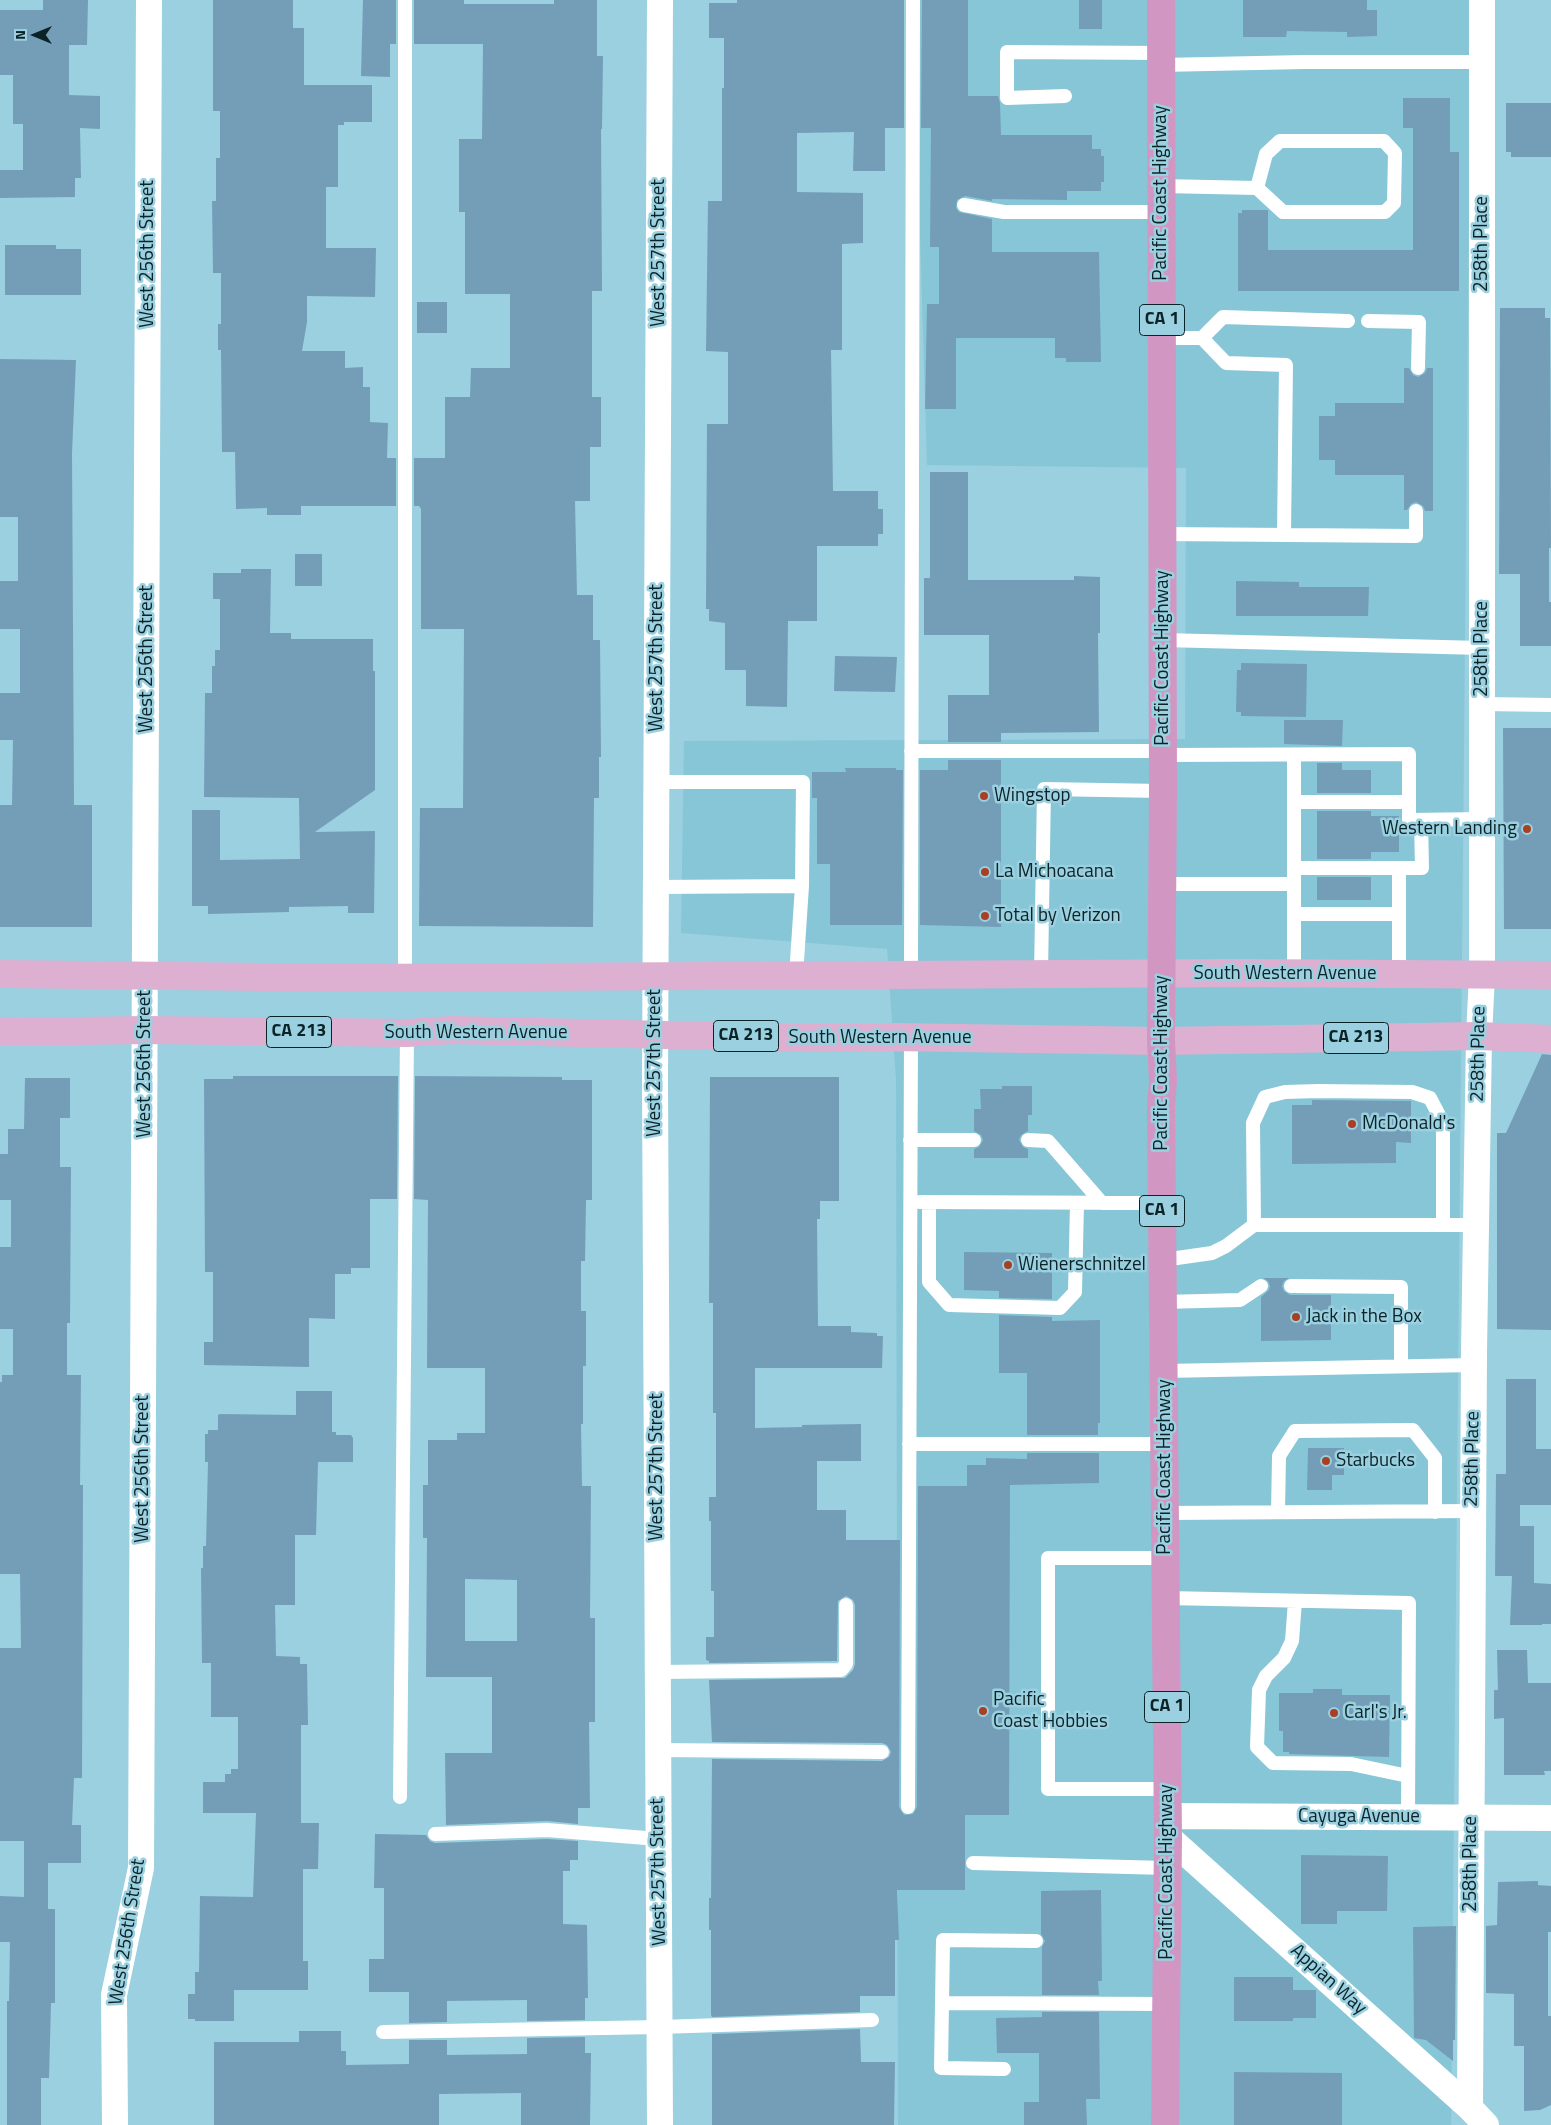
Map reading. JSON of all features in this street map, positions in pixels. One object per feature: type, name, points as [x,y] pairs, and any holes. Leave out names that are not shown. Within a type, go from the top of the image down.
[{"type":"highway","name":"Pacific Coast Highway","points":[[1161,0],[1163,640],[1161,1041],[1163,1081],[1161,1106],[1168,1827],[1165,2125]]},
{"type":"main road","name":"South Western Avenue","points":[[0,974],[352,978],[656,978],[1162,974],[1551,975]]},
{"type":"main road","name":"South Western Avenue","points":[[0,1032],[146,1030],[407,1033],[453,1030],[795,1038],[911,1037],[1161,1041],[1479,1036],[1551,1039]]},
{"type":"street","name":"West 256th Street","points":[[115,2125],[114,1995],[142,1868],[149,0]]},
{"type":"street","name":"West 257th Street","points":[[660,0],[655,1034],[660,2125]]},
{"type":"street","name":"258th Place","points":[[1478,2117],[1471,1818],[1474,1365],[1479,1036],[1482,975],[1482,0]]},
{"type":"street","name":"Cayuga Avenue","points":[[1168,1827],[1408,1818],[1551,1818]]},
{"type":"street","name":"Appian Way","points":[[1168,1827],[1478,2117]]},
{"type":"lane","points":[[405,0],[405,977]]},
{"type":"lane","points":[[911,976],[913,0]]},
{"type":"lane","points":[[1064,96],[1007,98],[1007,52],[1161,59],[1305,62],[1482,62]]},
{"type":"lane","points":[[964,205],[1004,212],[1162,199],[1257,188],[1283,212],[1385,212],[1394,203],[1395,153],[1384,142],[1280,141],[1266,154],[1257,188]]},
{"type":"lane","points":[[1162,338],[1202,338],[1223,317],[1348,321]]},
{"type":"lane","points":[[1368,321],[1419,322],[1418,368]]},
{"type":"lane","points":[[1202,338],[1226,363],[1286,364],[1284,535]]},
{"type":"lane","points":[[1162,534],[1416,536],[1416,511]]},
{"type":"lane","points":[[1163,640],[1482,648]]},
{"type":"lane","points":[[1482,704],[1551,704]]},
{"type":"lane","points":[[911,751],[1409,754],[1409,820],[1482,819]]},
{"type":"lane","points":[[1294,754],[1294,974]]},
{"type":"lane","points":[[657,782],[803,782],[802,886],[796,976]]},
{"type":"lane","points":[[1041,975],[1044,789],[1163,791]]},
{"type":"lane","points":[[1294,802],[1409,802]]},
{"type":"lane","points":[[1294,868],[1422,868],[1421,820]]},
{"type":"lane","points":[[1398,868],[1398,974]]},
{"type":"lane","points":[[1162,884],[1294,884]]},
{"type":"lane","points":[[656,887],[802,886]]},
{"type":"lane","points":[[1294,914],[1398,914]]},
{"type":"lane","points":[[400,1797],[407,1033]]},
{"type":"lane","points":[[908,1807],[911,1037]]},
{"type":"lane","points":[[1254,1225],[1253,1123],[1265,1097],[1285,1092],[1318,1091],[1412,1092],[1430,1098],[1443,1123],[1442,1225]]},
{"type":"lane","points":[[910,1140],[974,1140]]},
{"type":"lane","points":[[1028,1140],[1048,1141],[1102,1203]]},
{"type":"lane","points":[[910,1202],[1162,1203]]},
{"type":"lane","points":[[929,1202],[929,1282],[949,1305],[1060,1308],[1075,1292],[1077,1203]]},
{"type":"lane","points":[[1163,1260],[1212,1253],[1226,1246],[1254,1225],[1476,1225]]},
{"type":"lane","points":[[1163,1302],[1240,1300],[1261,1286]]},
{"type":"lane","points":[[1291,1286],[1400,1287],[1400,1366]]},
{"type":"lane","points":[[1164,1372],[1474,1365]]},
{"type":"lane","points":[[1278,1512],[1279,1456],[1295,1431],[1413,1430],[1435,1458],[1435,1512]]},
{"type":"lane","points":[[909,1444],[1164,1444]]},
{"type":"lane","points":[[1165,1513],[1473,1511]]},
{"type":"lane","points":[[1165,1558],[1048,1558],[1048,1789],[1167,1789]]},
{"type":"lane","points":[[1166,1598],[1409,1603],[1408,1818]]},
{"type":"lane","points":[[1295,1601],[1292,1642],[1284,1658],[1266,1676],[1259,1690],[1257,1747],[1272,1763],[1352,1764],[1408,1776]]},
{"type":"lane","points":[[658,1672],[841,1670],[846,1664],[846,1605]]},
{"type":"lane","points":[[658,1750],[882,1752]]},
{"type":"lane","points":[[435,1834],[547,1830],[658,1839]]},
{"type":"lane","points":[[973,1863],[1167,1868]]},
{"type":"lane","points":[[1004,2069],[941,2068],[943,1940],[1036,1941]]},
{"type":"lane","points":[[942,2003],[1166,2004]]},
{"type":"lane","points":[[383,2032],[660,2027],[872,2020]]},
{"type":"shaded area","points":[[913,0],[1471,0],[1451,2125],[898,2125],[896,1079],[887,949],[681,933],[684,741],[1185,739],[1186,468],[927,465]]},
{"type":"building","points":[[43,0],[88,0],[87,45],[69,45],[69,95],[100,96],[100,129],[80,128],[81,178],[75,178],[75,197],[0,198],[0,170],[23,170],[23,124],[13,124],[13,75],[0,75],[0,10],[43,10]]},
{"type":"building","points":[[213,0],[293,0],[293,28],[304,28],[304,85],[372,85],[372,122],[344,122],[344,125],[338,125],[338,187],[326,187],[326,248],[376,248],[375,297],[307,296],[307,322],[302,351],[345,351],[345,368],[363,367],[363,387],[370,387],[370,422],[388,423],[387,458],[396,458],[396,506],[301,506],[301,515],[267,515],[267,508],[236,509],[235,452],[222,452],[221,350],[218,350],[218,324],[221,324],[221,273],[213,273],[212,201],[216,201],[216,158],[220,158],[220,111],[213,111]]},
{"type":"building","points":[[363,0],[396,0],[396,44],[390,44],[390,77],[361,76]]},
{"type":"building","points":[[414,0],[464,0],[464,4],[554,4],[554,0],[597,0],[597,56],[603,56],[601,129],[602,291],[592,291],[592,397],[601,397],[601,447],[590,447],[590,501],[575,501],[577,595],[593,595],[593,640],[600,640],[601,757],[599,757],[599,798],[594,798],[593,927],[419,926],[420,808],[463,808],[464,629],[421,629],[421,509],[419,506],[414,506],[414,458],[445,458],[445,397],[470,397],[471,368],[510,368],[510,294],[465,294],[465,212],[459,212],[459,139],[482,139],[483,44],[414,44]]},
{"type":"building","points":[[737,0],[904,0],[904,128],[885,128],[885,171],[853,171],[854,132],[797,133],[797,192],[863,193],[863,243],[842,244],[842,350],[831,350],[833,491],[878,491],[878,509],[883,509],[883,534],[878,534],[878,546],[817,546],[817,621],[788,621],[787,707],[746,706],[746,670],[725,670],[725,623],[709,621],[709,609],[706,609],[707,424],[728,424],[728,352],[706,351],[708,201],[722,201],[722,88],[724,88],[724,38],[709,38],[709,3],[737,3]]},
{"type":"building","points":[[922,0],[968,0],[968,96],[998,96],[1001,135],[1092,135],[1092,149],[1101,149],[1101,156],[1104,156],[1104,182],[1101,182],[1101,191],[1067,191],[1067,200],[992,199],[992,201],[965,196],[957,200],[956,208],[959,212],[992,219],[992,252],[1099,252],[1101,362],[1066,362],[1066,358],[1055,358],[1055,338],[956,338],[956,409],[925,409],[927,304],[939,304],[939,247],[930,247],[931,128],[921,128]]},
{"type":"building","points":[[1079,0],[1102,0],[1102,29],[1079,29]]},
{"type":"building","points":[[1243,0],[1367,0],[1367,10],[1377,10],[1377,36],[1347,37],[1347,32],[1287,31],[1286,37],[1243,37]]},
{"type":"building","points":[[1403,98],[1450,98],[1450,152],[1459,152],[1459,291],[1238,291],[1238,213],[1242,213],[1242,210],[1268,210],[1268,250],[1413,250],[1413,128],[1403,128]]},
{"type":"building","points":[[1506,103],[1551,103],[1551,157],[1511,157],[1511,152],[1506,152]]},
{"type":"building","points":[[5,245],[56,245],[56,249],[81,249],[81,295],[5,295]]},
{"type":"building","points":[[417,302],[447,302],[447,333],[417,333]]},
{"type":"building","points":[[1500,308],[1545,308],[1545,318],[1550,318],[1551,548],[1549,548],[1549,602],[1551,602],[1551,646],[1520,646],[1520,574],[1499,574]]},
{"type":"building","points":[[0,359],[76,360],[72,453],[74,805],[92,805],[92,927],[0,927],[0,805],[12,805],[13,740],[0,740],[0,693],[20,693],[20,629],[0,629],[0,581],[18,581],[18,517],[0,517]]},
{"type":"building","points":[[1404,368],[1409,368],[1413,375],[1418,377],[1425,373],[1427,368],[1433,368],[1433,511],[1425,511],[1423,506],[1416,502],[1411,504],[1407,510],[1404,510],[1404,475],[1335,475],[1335,460],[1319,460],[1319,416],[1335,416],[1335,403],[1404,403]]},
{"type":"building","points":[[930,472],[968,472],[968,580],[1074,580],[1074,576],[1100,577],[1100,633],[1098,633],[1099,732],[1001,733],[1001,742],[948,742],[948,695],[989,695],[989,635],[924,635],[924,578],[930,578]]},
{"type":"building","points":[[295,554],[322,554],[322,586],[295,586]]},
{"type":"building","points":[[241,569],[271,569],[270,633],[291,633],[291,639],[373,639],[373,671],[375,671],[375,790],[315,832],[375,831],[374,913],[348,913],[348,906],[289,907],[289,912],[208,914],[208,906],[192,906],[192,810],[220,810],[220,860],[300,859],[299,798],[204,797],[205,693],[212,693],[212,666],[215,666],[215,650],[220,650],[220,599],[213,599],[213,573],[241,573]]},
{"type":"building","points":[[1236,581],[1299,582],[1299,587],[1369,587],[1368,616],[1236,616]]},
{"type":"building","points":[[835,656],[897,657],[895,692],[834,691]]},
{"type":"building","points":[[1241,663],[1307,664],[1306,717],[1241,716],[1241,712],[1236,712],[1237,670],[1241,670]]},
{"type":"building","points":[[1284,720],[1343,720],[1342,746],[1284,744]]},
{"type":"building","name":"Western Landing","points":[[1503,728],[1551,728],[1551,929],[1504,929]]},
{"type":"building","points":[[948,760],[1001,760],[1001,927],[920,925],[920,770],[948,770]]},
{"type":"building","points":[[1317,763],[1342,763],[1342,770],[1371,770],[1371,793],[1317,793]]},
{"type":"building","points":[[845,768],[896,768],[896,770],[903,770],[902,925],[830,925],[830,864],[817,864],[817,798],[812,798],[812,772],[846,772]]},
{"type":"building","points":[[1317,811],[1371,811],[1371,816],[1399,816],[1399,852],[1371,852],[1371,859],[1317,859]]},
{"type":"building","points":[[1317,877],[1371,877],[1371,900],[1317,900]]},
{"type":"building","points":[[1542,1054],[1551,1055],[1551,1330],[1497,1329],[1497,1133],[1506,1133]]},
{"type":"building","points":[[233,1076],[398,1076],[397,1199],[370,1199],[370,1268],[351,1268],[351,1274],[335,1274],[335,1319],[309,1318],[309,1367],[204,1365],[204,1342],[213,1342],[213,1272],[205,1272],[204,1079],[233,1079]]},
{"type":"building","points":[[415,1076],[562,1077],[562,1080],[592,1080],[592,1200],[586,1200],[585,1261],[581,1261],[581,1311],[586,1311],[586,1366],[583,1366],[583,1424],[581,1424],[582,1486],[591,1486],[590,1618],[595,1618],[595,1722],[589,1722],[590,1808],[578,1808],[578,1824],[547,1821],[446,1825],[445,1753],[492,1753],[492,1677],[426,1677],[427,1538],[423,1538],[423,1485],[428,1485],[428,1440],[457,1440],[457,1433],[485,1433],[485,1368],[427,1368],[428,1200],[414,1199]],"holes":[[[465,1579],[517,1580],[517,1641],[465,1641]]]},
{"type":"building","points":[[710,1077],[839,1077],[839,1201],[820,1201],[820,1219],[817,1219],[818,1326],[851,1326],[851,1332],[877,1333],[877,1336],[883,1336],[882,1368],[755,1368],[755,1428],[861,1424],[861,1461],[817,1461],[817,1510],[846,1510],[846,1540],[900,1540],[899,1807],[904,1815],[913,1814],[917,1807],[918,1486],[967,1486],[967,1465],[986,1465],[986,1458],[1027,1459],[1027,1453],[1099,1453],[1099,1483],[1010,1485],[1009,1815],[965,1815],[965,1890],[897,1890],[899,1940],[895,1940],[895,1996],[860,1996],[860,2012],[712,2017],[711,2015],[709,1898],[711,1898],[712,1759],[882,1761],[889,1757],[891,1752],[887,1745],[882,1743],[712,1742],[709,1680],[845,1678],[853,1670],[855,1664],[855,1605],[853,1600],[846,1596],[838,1601],[837,1661],[709,1663],[706,1660],[706,1637],[714,1637],[714,1591],[711,1591],[709,1497],[716,1497],[716,1413],[713,1413],[713,1303],[709,1303]]},
{"type":"building","points":[[25,1078],[70,1078],[70,1118],[60,1118],[60,1167],[71,1167],[70,1323],[67,1323],[67,1375],[81,1375],[80,1485],[83,1485],[82,1778],[74,1778],[72,1825],[81,1825],[81,1863],[48,1863],[48,1909],[55,1909],[55,2003],[51,2003],[49,2078],[41,2078],[41,2125],[7,2125],[7,2001],[9,2001],[10,1942],[0,1942],[0,1896],[24,1897],[24,1841],[0,1841],[0,1648],[21,1648],[20,1574],[0,1574],[0,1382],[2,1382],[2,1375],[13,1375],[13,1329],[0,1329],[0,1247],[11,1247],[11,1200],[0,1200],[0,1154],[8,1154],[8,1129],[24,1129]]},
{"type":"building","points":[[1002,1086],[1032,1086],[1032,1115],[1028,1115],[1028,1131],[1021,1135],[1019,1140],[1023,1147],[1028,1149],[1028,1158],[974,1158],[974,1149],[979,1147],[983,1140],[981,1135],[974,1131],[974,1109],[981,1109],[980,1089],[1002,1089]]},
{"type":"building","name":"McDonald's","points":[[1312,1100],[1411,1101],[1411,1143],[1396,1142],[1396,1163],[1292,1164],[1292,1105],[1312,1105]]},
{"type":"building","name":"Wienerschnitzel","points":[[964,1252],[1052,1253],[1052,1299],[999,1298],[999,1291],[964,1290]]},
{"type":"building","name":"Jack in the Box","points":[[1263,1278],[1289,1278],[1284,1281],[1282,1286],[1284,1291],[1290,1295],[1331,1295],[1331,1340],[1261,1341],[1261,1297],[1269,1290],[1270,1286],[1268,1281]]},
{"type":"building","points":[[999,1315],[1052,1317],[1052,1321],[1100,1320],[1100,1423],[1098,1423],[1098,1435],[1027,1435],[1027,1373],[999,1373]]},
{"type":"building","points":[[1506,1379],[1536,1379],[1536,1449],[1551,1449],[1551,1505],[1520,1505],[1520,1526],[1534,1526],[1534,1583],[1551,1584],[1551,1624],[1510,1625],[1512,1576],[1495,1576],[1496,1474],[1506,1474]]},
{"type":"building","points":[[296,1391],[332,1391],[332,1432],[336,1432],[336,1435],[351,1435],[353,1438],[353,1462],[318,1462],[316,1535],[295,1535],[295,1605],[275,1605],[276,1656],[300,1657],[300,1664],[307,1664],[308,1725],[301,1725],[301,1823],[319,1823],[318,1869],[303,1869],[303,1961],[308,1961],[308,1990],[234,1990],[234,2021],[195,2021],[195,2019],[188,2019],[188,1994],[195,1994],[195,1972],[199,1972],[200,1896],[253,1897],[256,1813],[203,1813],[203,1782],[225,1782],[225,1774],[231,1774],[231,1769],[238,1769],[238,1717],[211,1717],[211,1663],[202,1663],[201,1568],[203,1568],[203,1546],[206,1546],[208,1462],[205,1462],[205,1434],[208,1434],[208,1430],[218,1430],[218,1415],[220,1414],[296,1415]]},
{"type":"building","name":"Starbucks","points":[[1308,1448],[1344,1448],[1344,1475],[1332,1475],[1332,1490],[1307,1490]]},
{"type":"building","points":[[1497,1650],[1527,1650],[1528,1683],[1551,1683],[1551,1771],[1544,1771],[1545,1775],[1504,1775],[1504,1718],[1494,1719],[1494,1690],[1498,1690]]},
{"type":"building","name":"Carl's Jr.","points":[[1313,1689],[1342,1689],[1342,1695],[1390,1695],[1389,1757],[1289,1754],[1289,1752],[1283,1752],[1283,1731],[1279,1731],[1279,1693],[1313,1693]]},
{"type":"building","points":[[375,1834],[426,1835],[430,1841],[435,1843],[547,1839],[578,1841],[578,1860],[570,1860],[570,1871],[563,1871],[563,1924],[587,1925],[588,1998],[585,1998],[585,2020],[527,2021],[527,2000],[447,2001],[447,2022],[409,2023],[409,1992],[369,1992],[369,1959],[384,1959],[384,1888],[374,1888]]},
{"type":"building","points":[[1301,1855],[1388,1856],[1387,1911],[1337,1911],[1337,1924],[1301,1924]]},
{"type":"building","points":[[1538,1881],[1538,1885],[1551,1886],[1551,1932],[1548,1932],[1548,2016],[1551,2016],[1551,2105],[1540,2110],[1524,2111],[1524,2046],[1514,2046],[1514,1994],[1486,1993],[1486,1926],[1497,1925],[1498,1882]]},
{"type":"building","points":[[1101,1890],[1102,1981],[1098,1981],[1099,1995],[1042,1995],[1042,1947],[1045,1941],[1041,1934],[1041,1891]]},
{"type":"building","points":[[1456,1926],[1455,2040],[1453,2040],[1453,2061],[1426,2040],[1414,2038],[1413,1927]]},
{"type":"building","points":[[1234,1977],[1293,1977],[1293,1990],[1316,1990],[1316,2018],[1293,2018],[1293,2021],[1234,2021]]},
{"type":"building","points":[[1042,2012],[1099,2012],[1100,2099],[1086,2099],[1087,2125],[1024,2125],[1024,2102],[1039,2102],[1039,2053],[997,2053],[996,2018],[1042,2017]]},
{"type":"building","points":[[860,2029],[861,2062],[895,2062],[894,2125],[712,2125],[712,2034]]},
{"type":"building","points":[[299,2031],[341,2031],[341,2051],[346,2051],[346,2065],[409,2064],[409,2040],[447,2040],[447,2055],[527,2054],[527,2038],[585,2037],[585,2053],[591,2053],[590,2125],[521,2125],[521,2093],[439,2094],[439,2125],[214,2125],[214,2042],[299,2042]]},
{"type":"building","points":[[1234,2072],[1342,2073],[1342,2125],[1234,2125]]},
{"type":"place","name":"Wingstop","points":[[984,796]]},
{"type":"place","name":"Western Landing","points":[[1527,829]]},
{"type":"place","name":"La Michoacana","points":[[985,872]]},
{"type":"place","name":"Total by Verizon","points":[[985,916]]},
{"type":"place","name":"McDonald's","points":[[1352,1124]]},
{"type":"place","name":"Wienerschnitzel","points":[[1008,1265]]},
{"type":"place","name":"Jack in the Box","points":[[1296,1317]]},
{"type":"place","name":"Starbucks","points":[[1326,1461]]},
{"type":"place","name":"Pacific Coast Hobbies","points":[[983,1711]]},
{"type":"place","name":"Carl's Jr.","points":[[1334,1713]]}]
